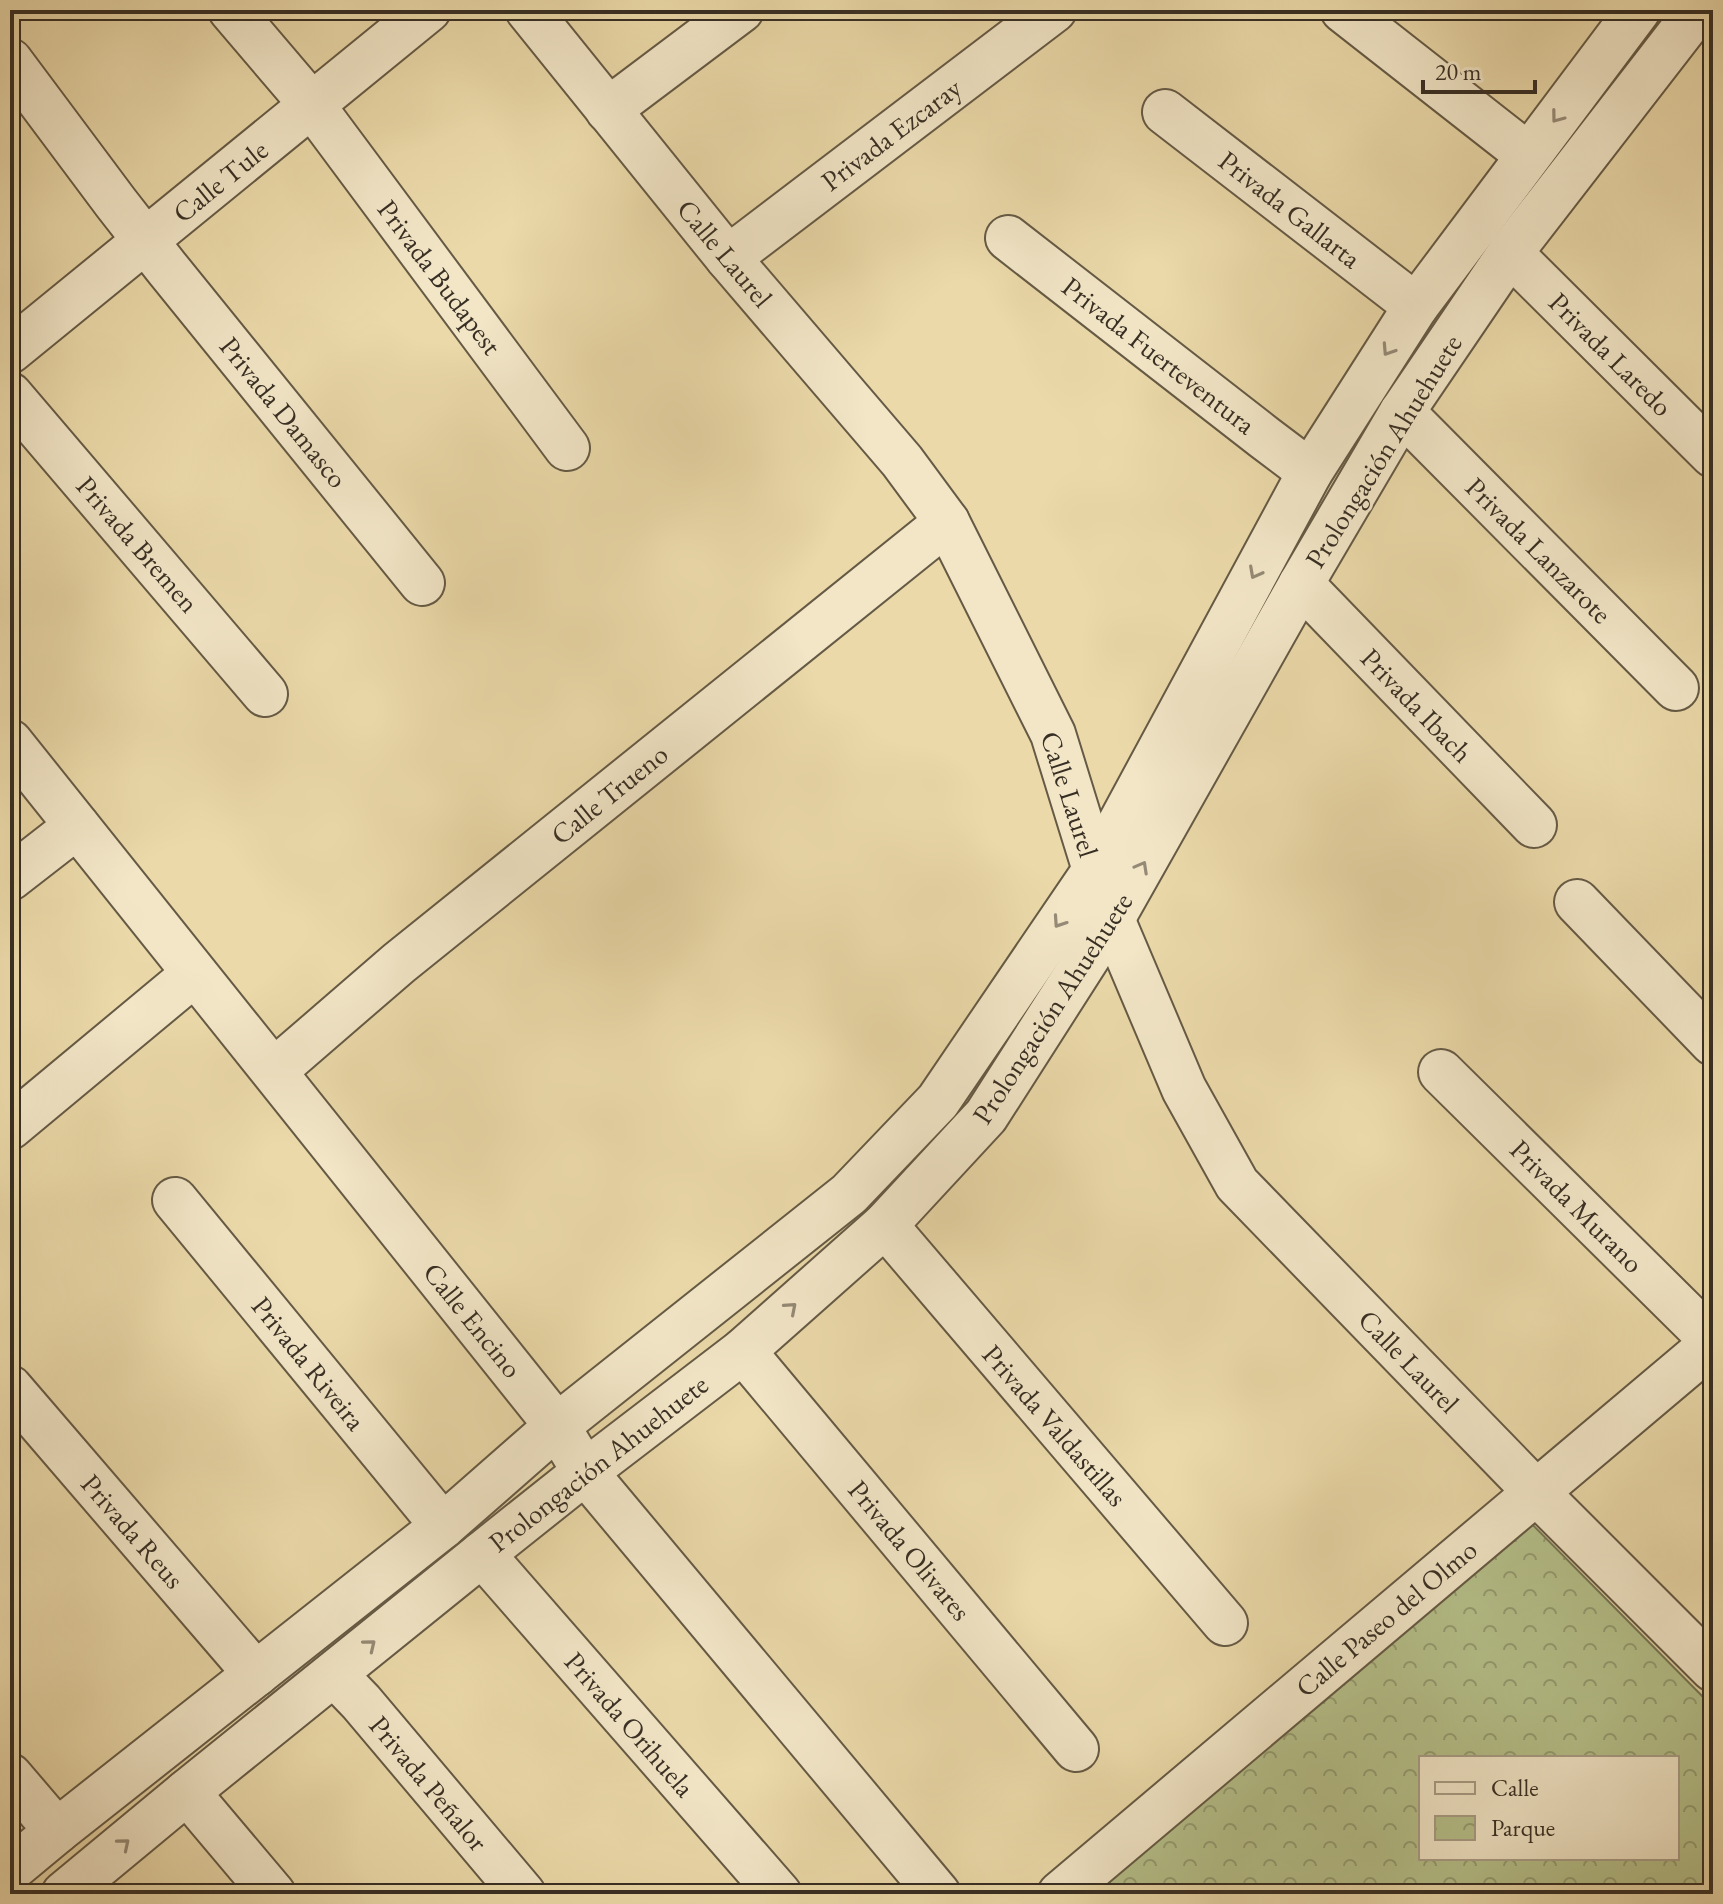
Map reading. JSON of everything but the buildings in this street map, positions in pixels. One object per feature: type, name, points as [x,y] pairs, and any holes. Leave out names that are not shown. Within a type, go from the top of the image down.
[{"type":"street","name":"Privada Budapest","points":[[231,10],[312,105],[567,448]]},
{"type":"street","name":"Calle Tule","points":[[10,351],[428,10]]},
{"type":"street","name":"Calle Laurel","points":[[528,10],[728,258],[902,461],[947,522],[1053,734],[1112,919],[1184,1089],[1237,1184],[1713,1669]]},
{"type":"street","points":[[608,110],[741,10]]},
{"type":"street","name":"Privada Ezcaray","points":[[728,258],[1054,10]]},
{"type":"street","points":[[1343,10],[1528,155]]},
{"type":"street","name":"Prolongación Ahuehuete","points":[[10,1870],[443,1526],[557,1426],[849,1194],[938,1101],[1095,870],[1310,472],[1416,306],[1638,10]]},
{"type":"street","name":"Prolongación Ahuehuete","points":[[64,1894],[482,1554],[743,1351],[885,1225],[986,1116],[1112,919],[1402,412],[1510,253],[1698,10]]},
{"type":"street","name":"Privada Damasco","points":[[10,61],[116,203],[422,583]]},
{"type":"street","name":"Privada Gallarta","points":[[1165,112],[1416,306]]},
{"type":"street","name":"Privada Fuerteventura","points":[[1008,238],[1310,472]]},
{"type":"street","name":"Privada Laredo","points":[[1510,253],[1713,455]]},
{"type":"street","name":"Privada Bremen","points":[[10,395],[265,694]]},
{"type":"street","name":"Privada Lanzarote","points":[[1402,412],[1676,688]]},
{"type":"street","name":"Calle Trueno","points":[[274,1071],[399,963],[947,522]]},
{"type":"street","name":"Privada Ibach","points":[[1301,584],[1534,825]]},
{"type":"street","name":"Calle Encino","points":[[10,742],[557,1426],[585,1472],[938,1894]]},
{"type":"street","points":[[10,878],[77,826]]},
{"type":"street","points":[[1577,902],[1713,1043]]},
{"type":"street","points":[[10,1127],[194,974]]},
{"type":"street","name":"Privada Murano","points":[[1441,1072],[1713,1342]]},
{"type":"street","name":"Privada Riveira","points":[[175,1200],[443,1526]]},
{"type":"street","name":"Privada Valdastillas","points":[[885,1225],[1225,1623]]},
{"type":"street","name":"Calle Paseo del Olmo","points":[[1060,1894],[1713,1342]]},
{"type":"street","name":"Privada Olivares","points":[[743,1351],[1076,1749]]},
{"type":"street","name":"Privada Reus","points":[[10,1388],[256,1674]]},
{"type":"street","name":"Privada Orihuela","points":[[482,1554],[779,1894]]},
{"type":"street","name":"Privada Peñalor","points":[[334,1674],[523,1894]]},
{"type":"street","points":[[10,1776],[57,1831]]},
{"type":"street","points":[[187,1792],[273,1894]]},
{"type":"green space","points":[[1515,1507],[1713,1707],[1713,1894],[1057,1894]]}]
